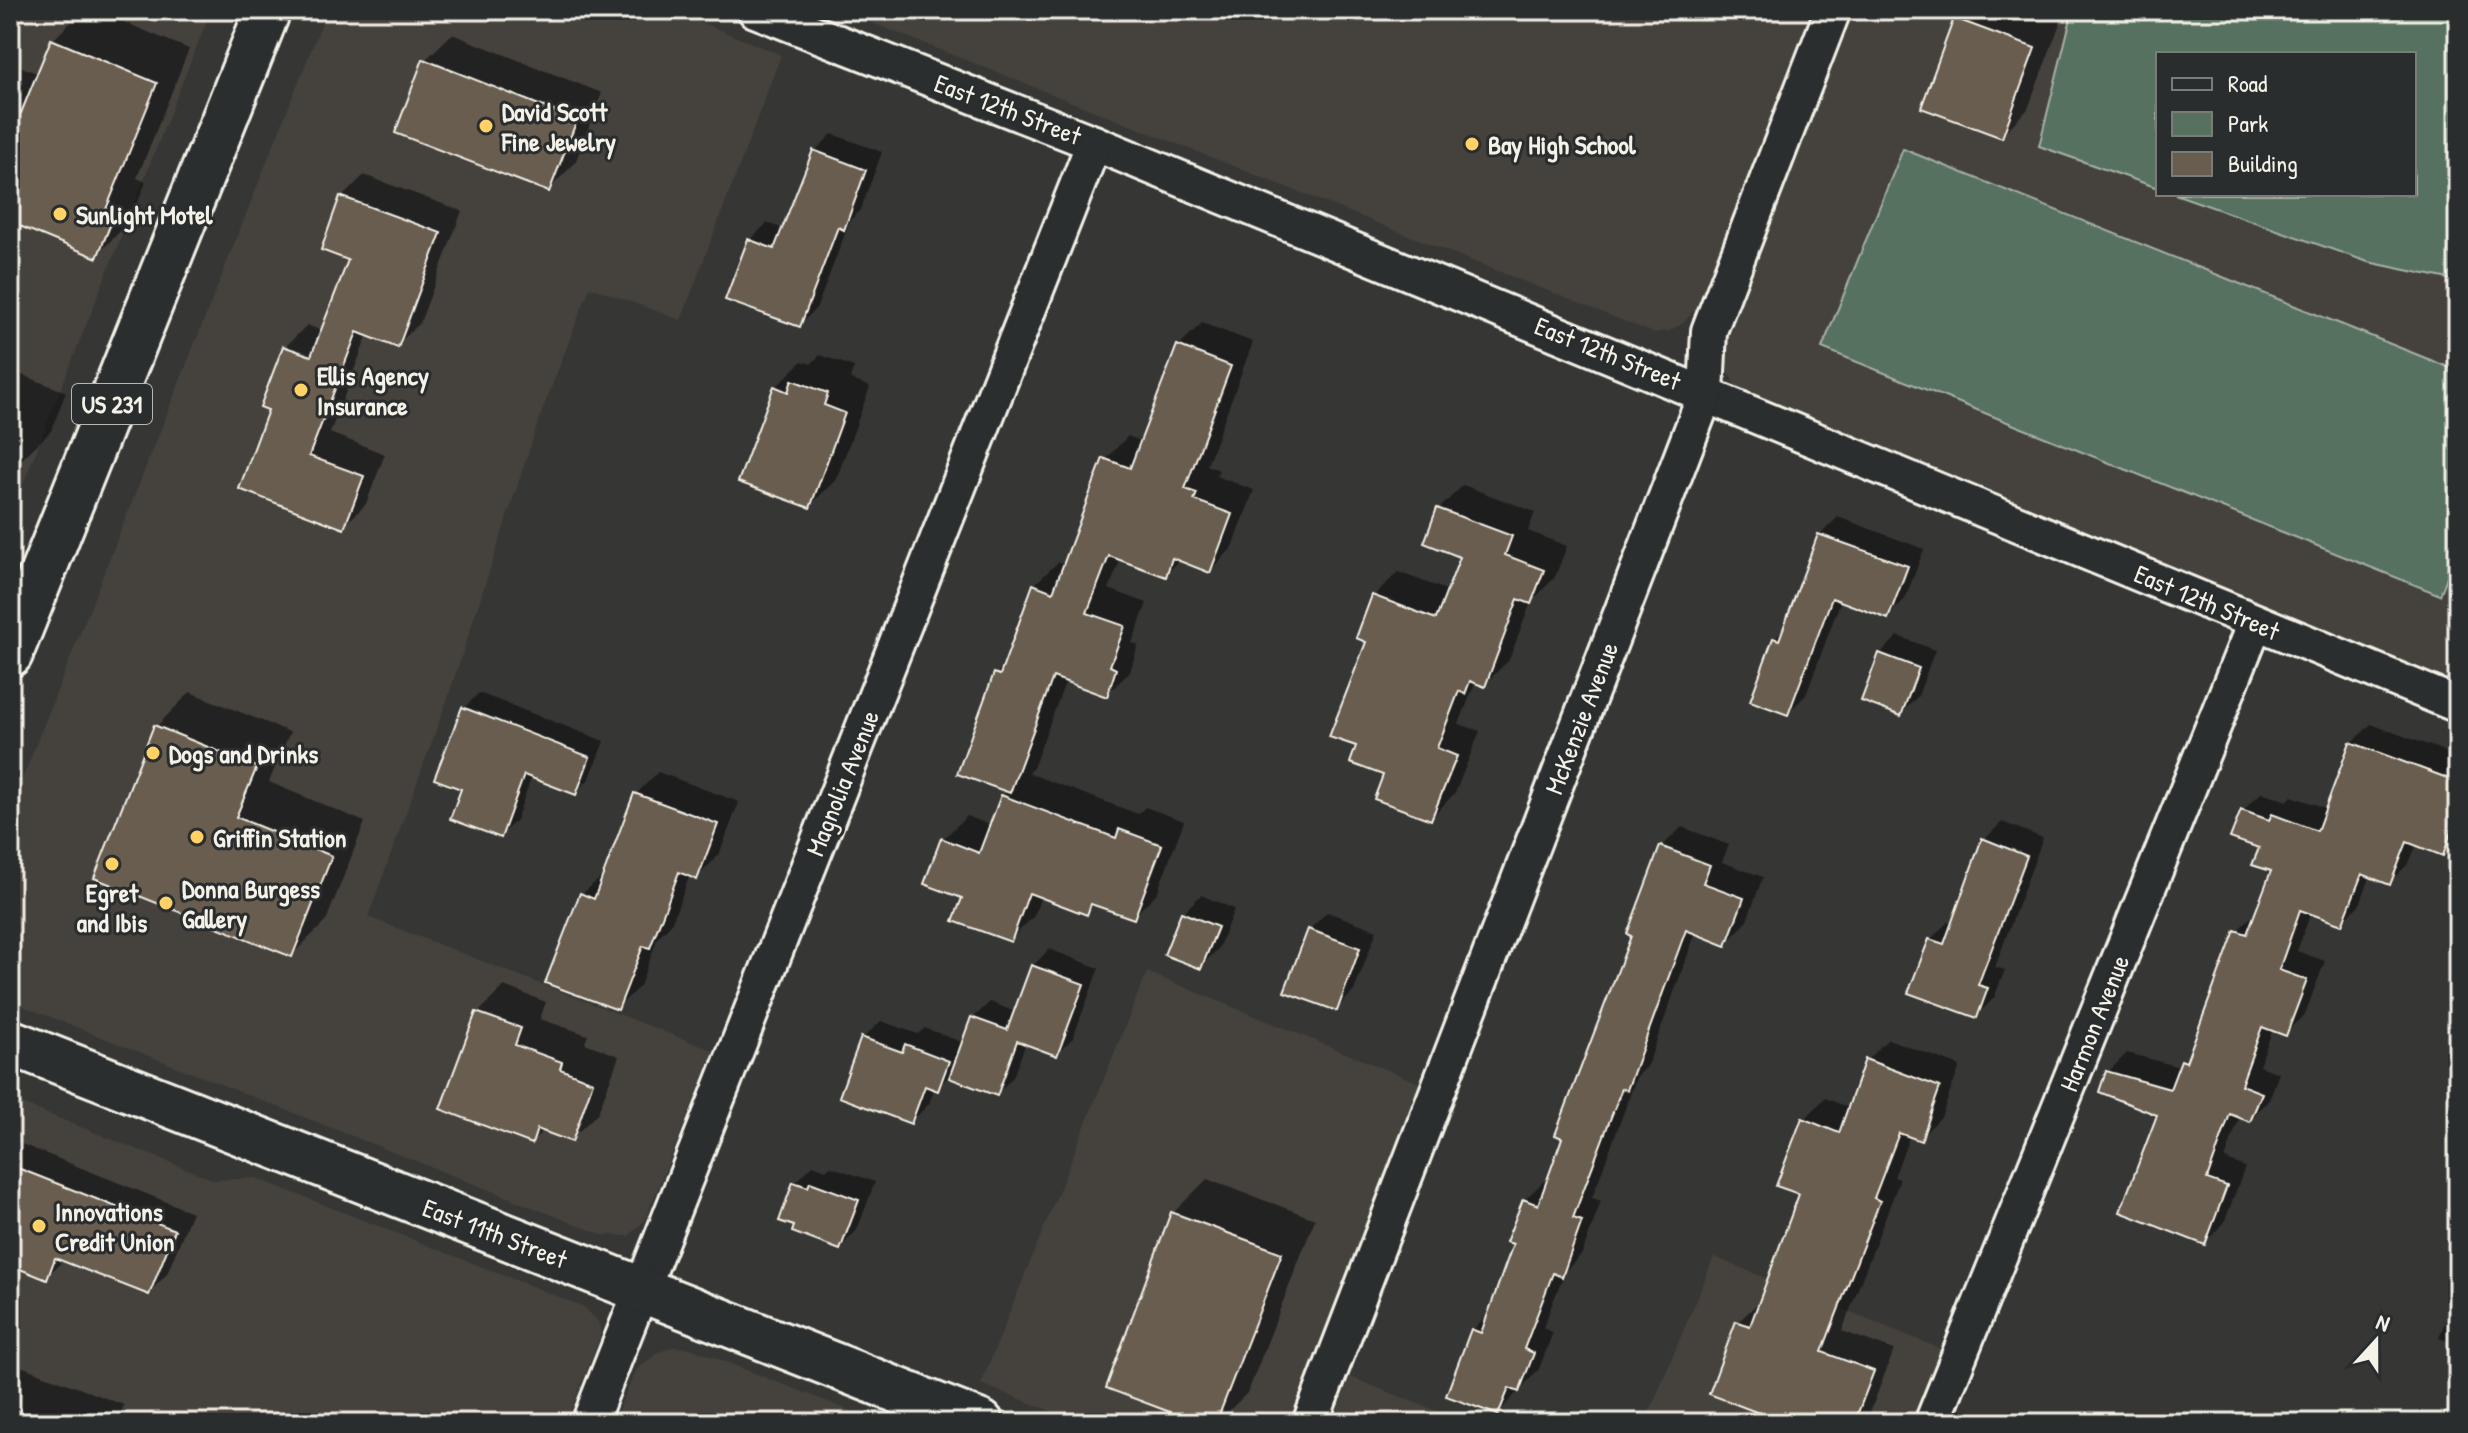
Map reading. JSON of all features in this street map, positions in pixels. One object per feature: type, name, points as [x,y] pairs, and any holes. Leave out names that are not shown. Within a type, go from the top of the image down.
[{"type":"main road","name":"US 231","points":[[10,654],[268,10]]},
{"type":"main road","name":"East 11th Street","points":[[10,1042],[981,1423]]},
{"type":"street","name":"East 12th Street","points":[[755,10],[1094,143],[2458,705]]},
{"type":"street","name":"McKenzie Avenue","points":[[1310,1423],[1706,393],[1709,331],[1833,10]]},
{"type":"street","name":"Magnolia Avenue","points":[[589,1423],[1094,143]]},
{"type":"street","name":"Harmon Avenue","points":[[1932,1423],[2255,623]]},
{"type":"shaded area","points":[[10,10],[211,10],[10,517]]},
{"type":"shaded area","points":[[327,10],[670,10],[781,55],[681,320],[590,287],[542,411],[446,703],[368,917],[714,1051],[645,1220],[629,1236],[603,1235],[10,1001],[10,810]]},
{"type":"shaded area","name":"Bay High School","points":[[840,10],[1819,10],[1707,297],[1683,323],[1669,331],[1654,333]]},
{"type":"shaded area","points":[[1848,10],[2458,10],[2458,689],[1735,386],[1724,362],[1735,307]]},
{"type":"shaded area","points":[[1147,972],[1419,1083],[1292,1423],[1082,1423],[981,1384]]},
{"type":"shaded area","points":[[10,1099],[214,1180],[256,1178],[584,1307],[598,1321],[601,1334],[566,1423],[10,1423]]},
{"type":"shaded area","points":[[1714,1257],[1941,1349],[1911,1423],[1645,1423]]},
{"type":"shaded area","points":[[673,1347],[690,1348],[882,1423],[612,1423],[637,1369],[659,1352]]},
{"type":"shaded area","points":[[1350,1377],[1467,1423],[1332,1423]]},
{"type":"green space","points":[[2073,10],[2458,10],[2458,281],[2368,262],[2181,196],[2416,196],[2416,52],[2156,52],[2156,187],[2039,146]]},
{"type":"green space","points":[[1903,149],[2458,371],[2458,549],[2440,595],[1822,348]]},
{"type":"building","points":[[1954,18],[2035,48],[2002,138],[1921,108]]},
{"type":"building","points":[[51,39],[157,83],[105,212],[114,216],[97,258],[10,222],[10,109],[21,113]]},
{"type":"building","name":"David Scott Fine Jewelry","points":[[423,59],[577,120],[549,192],[395,133]]},
{"type":"building","points":[[813,150],[866,170],[844,230],[838,227],[800,327],[725,300],[748,239],[774,249]]},
{"type":"building","points":[[340,196],[441,233],[398,348],[357,332],[309,456],[364,476],[344,529],[239,489],[268,410],[260,407],[283,346],[311,356],[348,260],[321,250]]},
{"type":"building","points":[[1177,345],[1231,366],[1185,489],[1197,493],[1194,500],[1232,514],[1210,573],[1172,558],[1166,577],[1109,556],[1087,613],[1125,626],[1110,666],[1116,669],[1107,697],[1053,677],[1010,793],[957,774],[994,673],[1000,675],[1033,584],[1053,592],[1103,458],[1130,468]]},
{"type":"building","points":[[792,380],[828,393],[824,405],[845,413],[810,508],[738,482],[774,386],[788,392]]},
{"type":"building","points":[[1437,508],[1512,536],[1505,555],[1544,570],[1531,604],[1518,599],[1485,687],[1470,681],[1465,694],[1459,691],[1437,748],[1457,756],[1431,820],[1374,799],[1383,775],[1350,763],[1356,746],[1329,737],[1366,642],[1356,638],[1372,595],[1436,619],[1460,557],[1424,543]]},
{"type":"building","points":[[1818,534],[1908,566],[1888,619],[1832,598],[1788,715],[1750,701],[1773,638],[1779,640]]},
{"type":"building","points":[[1879,653],[1919,668],[1901,716],[1861,701]]},
{"type":"building","points":[[462,707],[590,757],[576,795],[524,775],[501,838],[450,819],[461,789],[434,779]]},
{"type":"building","name":"Griffin Station","points":[[154,725],[257,767],[236,817],[332,856],[292,957],[94,878]]},
{"type":"building","points":[[2350,742],[2458,782],[2458,811],[2443,856],[2407,842],[2390,885],[2362,874],[2342,925],[2300,910],[2279,970],[2307,980],[2286,1036],[2262,1027],[2241,1085],[2262,1093],[2250,1122],[2230,1114],[2207,1179],[2227,1186],[2205,1245],[2120,1212],[2157,1115],[2099,1092],[2106,1071],[2170,1089],[2181,1060],[2186,1062],[2235,930],[2247,934],[2271,871],[2252,865],[2259,848],[2230,838],[2241,810],[2269,820],[2272,814],[2317,831]]},
{"type":"building","points":[[634,793],[718,824],[697,880],[679,872],[650,948],[643,946],[618,1010],[545,983],[580,893],[594,899]]},
{"type":"building","points":[[1001,795],[1116,838],[1119,829],[1162,845],[1134,919],[1091,904],[1087,915],[1029,893],[1011,942],[953,921],[962,898],[924,884],[941,838],[979,853]]},
{"type":"building","points":[[1982,838],[2027,856],[1978,985],[1988,988],[1977,1018],[1908,993],[1929,939],[1944,944]]},
{"type":"building","points":[[1660,846],[1710,865],[1703,883],[1744,898],[1726,946],[1686,930],[1627,1090],[1622,1088],[1573,1218],[1582,1221],[1562,1277],[1553,1273],[1524,1349],[1534,1353],[1519,1392],[1509,1388],[1498,1415],[1446,1396],[1471,1329],[1481,1333],[1513,1244],[1506,1242],[1523,1199],[1538,1205],[1562,1138],[1555,1135],[1631,936],[1627,934]]},
{"type":"building","points":[[1181,912],[1218,927],[1201,969],[1164,955]]},
{"type":"building","points":[[1308,929],[1360,948],[1337,1011],[1284,992]]},
{"type":"building","points":[[1031,965],[1084,984],[1057,1056],[1017,1041],[997,1096],[949,1078],[971,1017],[1007,1030]]},
{"type":"building","points":[[476,1012],[521,1028],[515,1045],[562,1062],[560,1069],[593,1082],[572,1142],[537,1129],[532,1144],[440,1109]]},
{"type":"building","points":[[861,1037],[902,1052],[905,1044],[949,1061],[938,1091],[925,1086],[911,1124],[839,1097]]},
{"type":"building","points":[[1865,1059],[1940,1087],[1921,1141],[1899,1133],[1874,1198],[1880,1201],[1822,1352],[1874,1371],[1854,1423],[1785,1423],[1709,1394],[1736,1321],[1750,1326],[1799,1194],[1776,1186],[1802,1118],[1839,1133]]},
{"type":"building","points":[[10,1165],[175,1230],[149,1295],[55,1258],[47,1280],[10,1265]]},
{"type":"building","points":[[793,1182],[808,1187],[810,1182],[859,1200],[840,1250],[792,1232],[794,1226],[779,1221]]},
{"type":"building","points":[[1171,1212],[1282,1253],[1216,1423],[1199,1423],[1106,1388]]},
{"type":"place","name":"David Scott Fine Jewelry","points":[[486,126]]},
{"type":"place","name":"Bay High School","points":[[1472,144]]},
{"type":"place","name":"Sunlight Motel","points":[[60,214]]},
{"type":"place","name":"Ellis Agency Insurance","points":[[301,390]]},
{"type":"place","name":"Dogs and Drinks","points":[[153,753]]},
{"type":"place","name":"Griffin Station","points":[[197,837]]},
{"type":"place","name":"Egret and Ibis","points":[[112,864]]},
{"type":"place","name":"Donna Burgess Gallery","points":[[166,903]]},
{"type":"place","name":"Innovations Credit Union","points":[[39,1226]]}]
